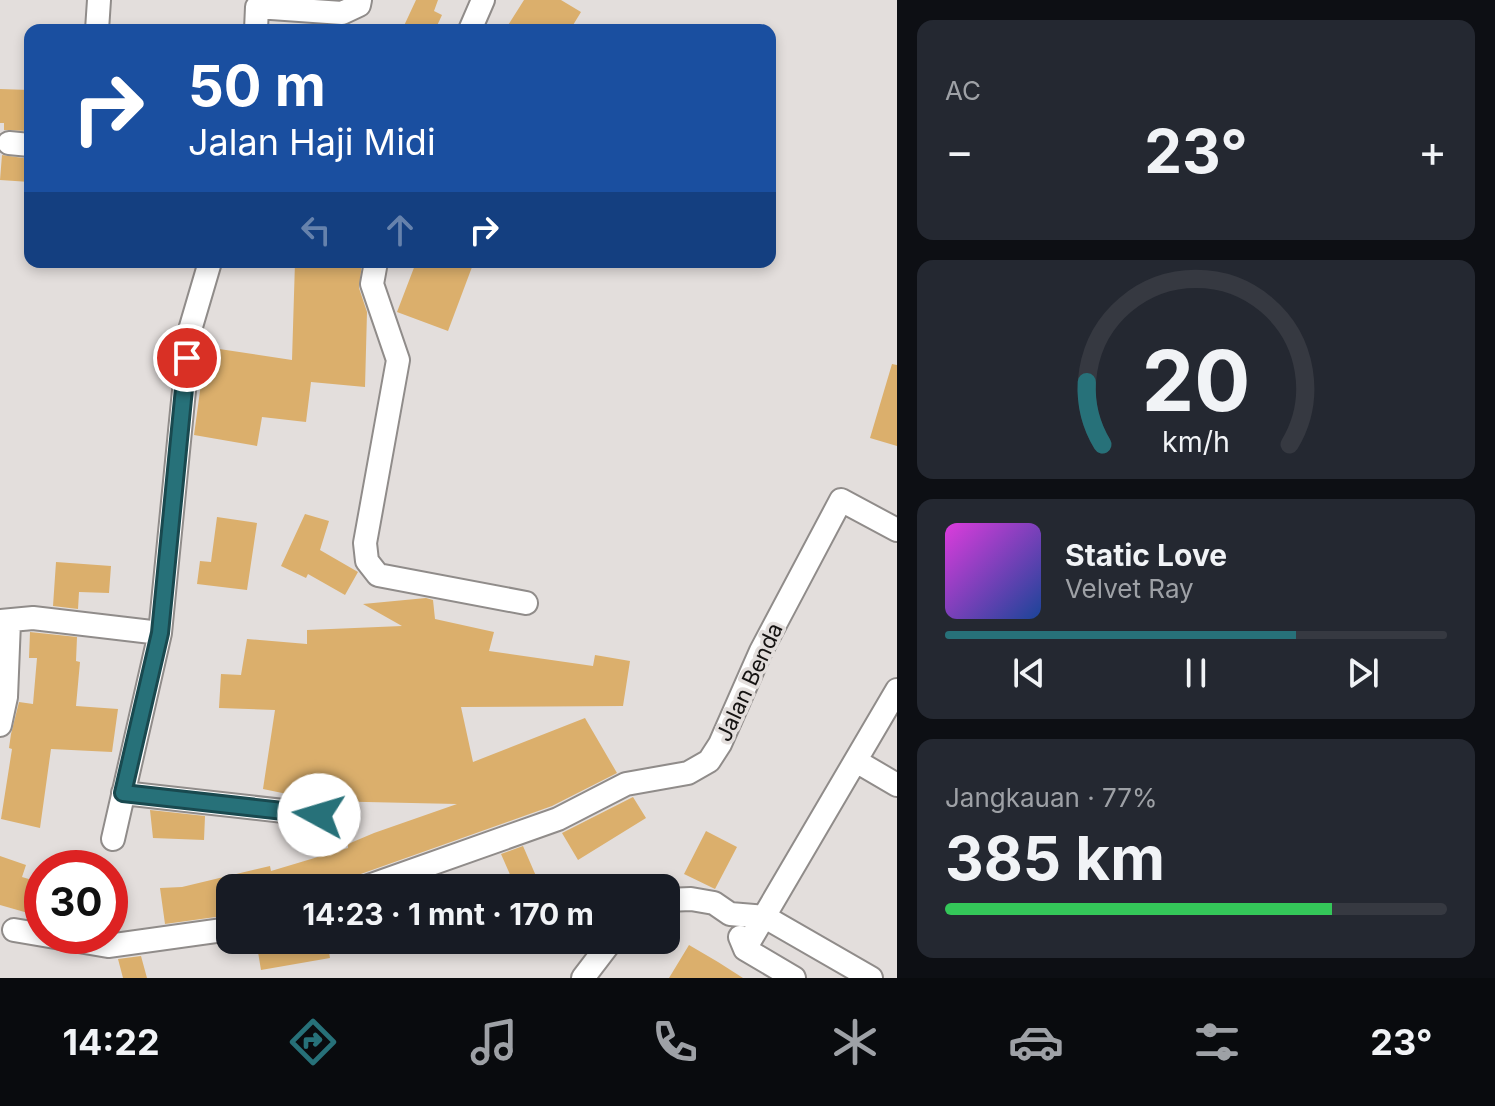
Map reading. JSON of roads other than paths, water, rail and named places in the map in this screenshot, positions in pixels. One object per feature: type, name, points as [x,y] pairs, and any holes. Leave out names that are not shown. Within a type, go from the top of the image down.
[{"type":"street","points":[[97,24],[99,0]]},
{"type":"street","points":[[256,24],[257,7],[342,13],[359,5],[360,0]]},
{"type":"street","points":[[473,24],[483,0]]},
{"type":"street","points":[[113,839],[160,633],[190,330],[208,268]]},
{"type":"street","points":[[375,268],[372,284],[398,360],[365,543],[367,561],[378,575],[526,603]]},
{"type":"street","name":"Jalan Benda","points":[[403,874],[558,819],[626,784],[688,773],[709,761],[720,744],[761,651],[841,500],[897,530]]},
{"type":"street","points":[[0,725],[6,697],[4,621],[33,618],[160,633]]},
{"type":"street","points":[[745,949],[897,690]]},
{"type":"street","points":[[856,761],[897,785]]},
{"type":"street","points":[[123,793],[319,815]]},
{"type":"street","points":[[680,899],[714,903],[730,914],[765,917],[871,978]]},
{"type":"street","points":[[730,914],[745,949],[794,978]]},
{"type":"street","points":[[14,930],[108,946],[216,931]]},
{"type":"street","points":[[583,978],[601,954]]}]
